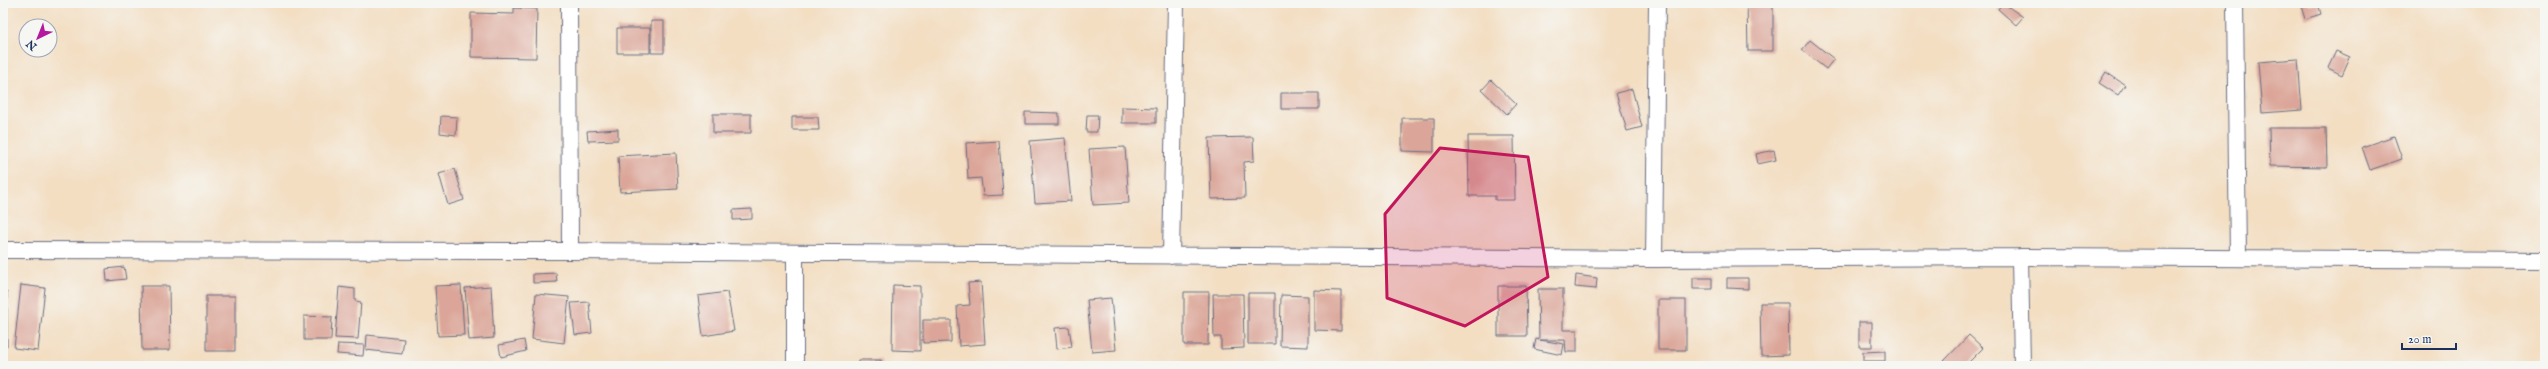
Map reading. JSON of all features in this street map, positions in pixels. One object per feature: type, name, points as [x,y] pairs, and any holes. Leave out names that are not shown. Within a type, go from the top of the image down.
[{"type":"street","points":[[569,3],[570,251]]},
{"type":"street","points":[[1171,256],[1176,3]]},
{"type":"street","points":[[1654,259],[1657,3]]},
{"type":"street","points":[[2235,3],[2238,257]]},
{"type":"street","points":[[3,250],[570,251],[795,254],[1654,259],[2238,257],[2545,260]]},
{"type":"street","points":[[795,254],[795,366]]},
{"type":"street","points":[[2020,257],[2022,366]]},
{"type":"highlighted area","points":[[1440,148],[1528,157],[1548,277],[1465,326],[1387,298],[1385,214]]},
{"type":"building","points":[[1747,3],[1773,3],[1773,51],[1748,51]]},
{"type":"building","points":[[2003,3],[2023,17],[2016,25],[1998,9]]},
{"type":"building","points":[[2300,3],[2318,3],[2321,14],[2305,19]]},
{"type":"building","points":[[514,8],[537,9],[536,58],[471,57],[471,13],[514,14]]},
{"type":"building","points":[[651,21],[664,21],[664,53],[651,53]]},
{"type":"building","points":[[617,28],[650,28],[650,53],[617,53]]},
{"type":"building","points":[[1810,40],[1834,59],[1826,69],[1802,50]]},
{"type":"building","points":[[2336,51],[2350,57],[2342,75],[2328,68]]},
{"type":"building","points":[[2298,59],[2302,110],[2262,113],[2258,62]]},
{"type":"building","points":[[2106,72],[2125,85],[2118,95],[2099,83]]},
{"type":"building","points":[[1491,80],[1516,104],[1507,114],[1482,90]]},
{"type":"building","points":[[1632,89],[1642,127],[1627,131],[1616,93]]},
{"type":"building","points":[[1281,93],[1319,93],[1319,109],[1281,109]]},
{"type":"building","points":[[1122,107],[1156,108],[1156,123],[1122,123]]},
{"type":"building","points":[[1025,112],[1059,113],[1059,124],[1025,124]]},
{"type":"building","points":[[713,114],[751,114],[751,133],[713,133]]},
{"type":"building","points":[[1087,115],[1098,115],[1097,132],[1086,132]]},
{"type":"building","points":[[441,116],[457,117],[456,135],[440,133]]},
{"type":"building","points":[[792,117],[818,117],[819,130],[792,130]]},
{"type":"building","points":[[1402,118],[1434,118],[1434,152],[1402,151]]},
{"type":"building","points":[[2269,128],[2326,128],[2327,167],[2270,166]]},
{"type":"building","points":[[618,129],[618,140],[588,141],[587,131]]},
{"type":"building","points":[[1468,136],[1514,136],[1515,200],[1495,200],[1495,196],[1469,196]]},
{"type":"building","points":[[2394,136],[2402,159],[2370,170],[2362,147]]},
{"type":"building","points":[[1253,137],[1254,161],[1244,162],[1245,198],[1211,199],[1209,138]]},
{"type":"building","points":[[1065,138],[1071,201],[1035,203],[1030,141]]},
{"type":"building","points":[[999,141],[1003,195],[983,196],[981,178],[968,179],[966,143]]},
{"type":"building","points":[[1125,147],[1129,203],[1093,205],[1089,149]]},
{"type":"building","points":[[1774,150],[1776,160],[1758,164],[1756,154]]},
{"type":"building","points":[[676,153],[678,189],[620,192],[618,156]]},
{"type":"building","points":[[455,169],[464,200],[448,205],[439,174]]},
{"type":"building","points":[[752,209],[752,219],[733,220],[733,210]]},
{"type":"building","points":[[124,267],[126,279],[107,281],[106,269]]},
{"type":"building","points":[[556,273],[557,282],[533,283],[533,274]]},
{"type":"building","points":[[1576,275],[1597,278],[1596,289],[1575,287]]},
{"type":"building","points":[[1693,278],[1712,278],[1712,289],[1693,289]]},
{"type":"building","points":[[1727,278],[1748,278],[1748,289],[1727,288]]},
{"type":"building","points":[[981,282],[985,344],[959,346],[957,306],[970,305],[968,283]]},
{"type":"building","points":[[21,285],[45,288],[38,351],[14,348]]},
{"type":"building","points":[[461,285],[464,335],[438,336],[435,286]]},
{"type":"building","points":[[893,285],[920,286],[920,351],[892,350]]},
{"type":"building","points":[[141,286],[169,286],[170,350],[142,350]]},
{"type":"building","points":[[491,286],[494,338],[469,340],[465,288]]},
{"type":"building","points":[[1498,286],[1526,286],[1527,336],[1498,336]]},
{"type":"building","points":[[339,287],[355,289],[355,301],[361,302],[358,339],[335,338]]},
{"type":"building","points":[[1538,289],[1563,289],[1563,330],[1577,330],[1577,352],[1566,352],[1565,340],[1540,340],[1564,344],[1562,355],[1534,349],[1536,339],[1539,340]]},
{"type":"building","points":[[1314,290],[1341,291],[1341,331],[1314,330]]},
{"type":"building","points":[[3,292],[7,292],[7,346],[3,346]]},
{"type":"building","points":[[727,292],[734,331],[703,336],[698,296]]},
{"type":"building","points":[[1184,292],[1209,292],[1208,345],[1184,345]]},
{"type":"building","points":[[1248,293],[1275,293],[1275,344],[1248,344]]},
{"type":"building","points":[[536,294],[569,297],[564,343],[532,339]]},
{"type":"building","points":[[1213,294],[1243,294],[1244,348],[1221,349],[1221,337],[1214,337]]},
{"type":"building","points":[[1281,295],[1308,296],[1308,347],[1280,346]]},
{"type":"building","points":[[206,296],[235,296],[235,351],[206,351]]},
{"type":"building","points":[[1111,298],[1116,350],[1092,352],[1087,300]]},
{"type":"building","points":[[1658,300],[1686,300],[1686,350],[1658,350]]},
{"type":"building","points":[[589,302],[592,333],[575,335],[571,303]]},
{"type":"building","points":[[1760,303],[1788,303],[1789,355],[1761,356]]},
{"type":"building","points":[[304,316],[332,317],[331,340],[304,340]]},
{"type":"building","points":[[923,320],[951,320],[951,342],[923,343]]},
{"type":"building","points":[[1859,322],[1872,322],[1872,347],[1859,347]]},
{"type":"building","points":[[1069,327],[1072,347],[1057,349],[1055,328]]},
{"type":"building","points":[[367,335],[404,339],[402,354],[366,350]]},
{"type":"building","points":[[1969,335],[1983,348],[1965,366],[1949,366],[1944,361]]},
{"type":"building","points":[[524,340],[526,351],[501,357],[499,345]]},
{"type":"building","points":[[338,344],[364,345],[363,356],[337,354]]},
{"type":"building","points":[[1885,351],[1885,361],[1863,361],[1863,352]]},
{"type":"building","points":[[859,360],[881,360],[881,366],[859,366]]}]
